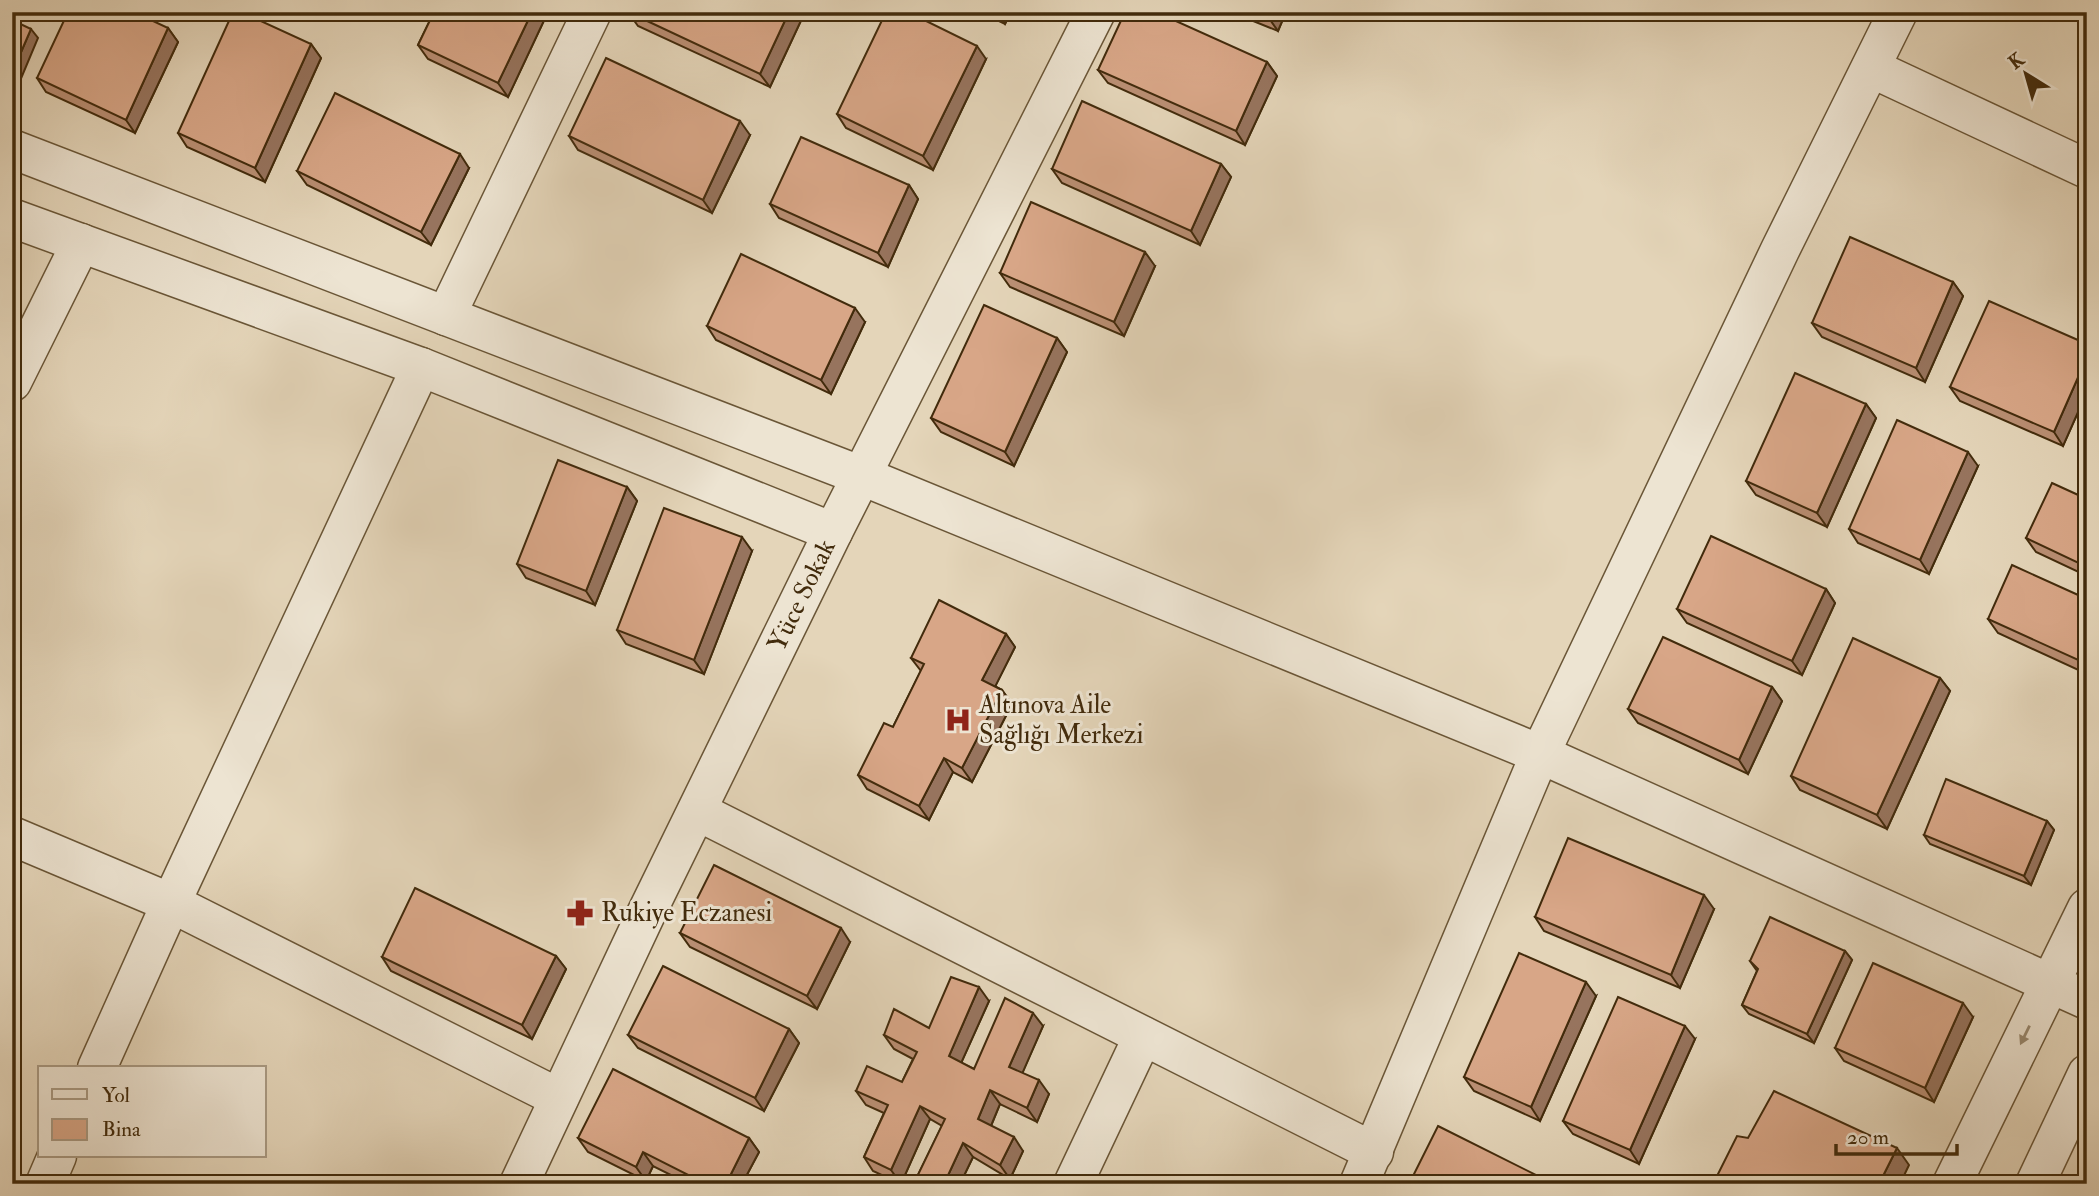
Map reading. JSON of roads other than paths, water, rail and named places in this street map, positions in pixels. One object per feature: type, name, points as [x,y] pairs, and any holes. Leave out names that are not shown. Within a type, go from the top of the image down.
[{"type":"street","points":[[446,316],[592,12]]},
{"type":"street","name":"Yüce Sokak","points":[[519,1184],[645,916],[833,532],[1096,12]]},
{"type":"street","points":[[697,811],[1143,1036],[1367,1168],[1540,754],[1780,250],[1898,12]]},
{"type":"street","points":[[1871,68],[2087,169]]},
{"type":"street","points":[[12,149],[862,476],[1540,754],[2087,1000]]},
{"type":"street","points":[[12,218],[421,368],[833,532]]},
{"type":"street","points":[[12,382],[81,243]]},
{"type":"street","points":[[98,1066],[171,903],[421,368]]},
{"type":"street","points":[[12,836],[171,903],[559,1098]]},
{"type":"street","points":[[1952,1184],[2087,908]]},
{"type":"street","points":[[1073,1184],[1143,1036]]},
{"type":"street","points":[[2035,1184],[2087,1074]]},
{"type":"street","points":[[45,1184],[56,1158]]},
{"type":"place","name":"Altınova Aile Sağlığı Merkezi","points":[[958,720]]},
{"type":"place","name":"Rukiye Eczanesi","points":[[580,913]]}]
